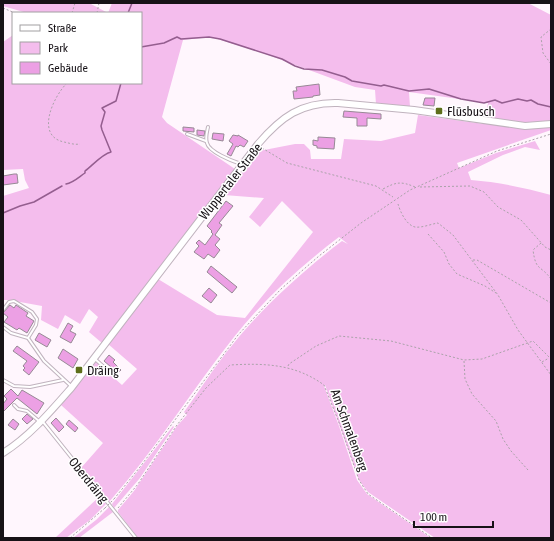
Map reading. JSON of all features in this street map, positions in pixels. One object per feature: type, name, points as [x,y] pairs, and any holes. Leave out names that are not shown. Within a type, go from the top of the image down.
[{"type":"main road","name":"Wuppertaler Straße","points":[[3,453],[13,447],[41,422],[72,387],[258,144],[281,120],[294,111],[308,105],[325,102],[414,110],[525,126],[551,124]]},
{"type":"lane","points":[[208,127],[206,141],[209,148],[242,164]]},
{"type":"lane","points":[[186,134],[206,141]]},
{"type":"lane","points":[[3,310],[8,302],[14,301],[32,312],[37,318],[36,325],[28,338]]},
{"type":"lane","points":[[3,327],[11,333],[28,338],[44,361],[72,387]]},
{"type":"lane","points":[[94,358],[113,375],[115,373]]},
{"type":"lane","points":[[3,380],[14,386],[30,387],[64,380]]},
{"type":"lane","name":"Oberdräing","points":[[14,405],[18,409],[27,411],[41,422],[136,538]]},
{"type":"path","points":[[3,8],[13,12]]},
{"type":"path","points":[[551,29],[541,37],[543,53],[551,64]]},
{"type":"path","points":[[66,84],[57,97],[52,110],[49,120],[49,131],[58,141],[80,144]]},
{"type":"path","points":[[420,187],[464,165],[497,151],[551,134]]},
{"type":"path","points":[[258,144],[287,163],[376,186],[393,197]]},
{"type":"path","points":[[382,190],[394,183],[406,183],[415,188]]},
{"type":"path","points":[[70,538],[114,499],[140,467],[238,335],[282,289],[345,235],[415,188],[470,186],[484,192],[498,207],[521,220],[541,243],[551,250]]},
{"type":"path","points":[[398,204],[400,212],[410,224],[415,227],[438,223],[453,235],[498,295],[527,343],[551,375]]},
{"type":"path","points":[[428,234],[444,252],[449,264],[457,274],[485,286],[498,295]]},
{"type":"path","points":[[541,243],[533,250],[534,260],[537,267],[546,272],[551,279]]},
{"type":"path","points":[[472,261],[477,260],[551,303]]},
{"type":"path","points":[[288,367],[289,364],[316,346],[339,336],[392,341],[464,360],[482,359],[533,342],[550,358],[542,362]]},
{"type":"path","points":[[464,360],[465,379],[472,394],[496,421],[503,439],[511,451],[528,470]]},
{"type":"path","name":"Am Schmalenberg","points":[[115,511],[138,484],[176,425],[206,388],[230,365],[256,363],[288,367],[319,381],[324,385],[359,480],[368,494],[432,538]]},
{"type":"path","points":[[173,422],[176,425]]},
{"type":"green space","points":[[3,3],[89,3],[106,12],[24,12],[3,6]]},
{"type":"green space","points":[[112,3],[528,3],[551,15],[551,130],[457,163],[459,168],[496,153],[535,141],[540,150],[525,147],[503,155],[468,172],[471,180],[491,182],[551,195],[551,538],[435,538],[368,492],[359,480],[325,385],[324,386],[357,480],[367,494],[431,538],[138,538],[118,512],[118,510],[134,491],[177,426],[187,415],[184,412],[227,351],[258,316],[313,264],[342,241],[348,244],[339,237],[297,271],[258,309],[218,357],[142,462],[109,502],[81,468],[103,443],[61,405],[95,361],[122,385],[137,369],[108,344],[158,279],[217,315],[245,318],[313,232],[282,201],[260,227],[249,217],[264,198],[224,195],[259,151],[295,144],[304,144],[310,150],[311,159],[341,159],[344,139],[381,141],[415,133],[418,115],[484,124],[488,103],[409,92],[410,107],[376,104],[375,90],[355,87],[263,53],[211,37],[183,40],[162,117],[167,123],[235,169],[102,343],[89,332],[98,317],[89,309],[80,324],[65,315],[58,329],[41,320],[42,306],[3,300],[3,196],[29,188],[25,180],[23,169],[3,170],[3,42],[12,36],[12,84],[142,84],[142,12],[108,12]]},
{"type":"green space","points":[[173,426],[174,427],[140,478],[114,508],[112,504]]},
{"type":"green space","points":[[100,496],[106,504],[90,520],[66,538],[55,538]]},
{"type":"green space","points":[[109,507],[113,512],[79,538],[73,538],[96,520]]},
{"type":"building","points":[[319,84],[320,95],[294,99],[293,91],[297,91],[296,87]]},
{"type":"building","points":[[425,98],[435,98],[434,106],[423,105]]},
{"type":"building","points":[[344,111],[381,114],[381,119],[367,118],[367,126],[357,126],[357,118],[343,117]]},
{"type":"building","points":[[183,127],[194,128],[194,132],[183,131]]},
{"type":"building","points":[[197,130],[205,131],[204,136],[197,135]]},
{"type":"building","points":[[213,133],[224,134],[223,141],[212,139]]},
{"type":"building","points":[[233,135],[238,135],[248,141],[244,147],[240,145],[238,147],[236,146],[231,156],[227,154],[233,144],[229,141]]},
{"type":"building","points":[[318,137],[335,138],[334,149],[317,148],[317,146],[313,145],[313,140],[318,141]]},
{"type":"building","points":[[17,174],[18,183],[3,185],[3,176]]},
{"type":"building","points":[[226,201],[233,206],[219,223],[222,225],[215,235],[220,239],[215,245],[220,250],[214,258],[208,254],[204,259],[194,252],[199,246],[196,243],[199,240],[205,245],[213,234],[207,226]]},
{"type":"building","points":[[211,266],[237,287],[232,293],[207,272]]},
{"type":"building","points":[[209,288],[217,295],[211,303],[202,296]]},
{"type":"building","points":[[10,305],[14,308],[16,305],[28,313],[26,316],[34,321],[27,333],[19,328],[17,330],[4,322],[8,317],[3,313]]},
{"type":"building","points":[[68,323],[73,326],[70,331],[76,334],[71,343],[60,337]]},
{"type":"building","points":[[39,333],[51,340],[47,347],[35,340]]},
{"type":"building","points":[[17,346],[39,362],[29,375],[23,370],[25,368],[23,366],[27,361],[13,351]]},
{"type":"building","points":[[63,349],[78,359],[73,368],[58,358]]},
{"type":"building","points":[[109,355],[115,360],[113,362],[121,370],[118,373],[104,361]]},
{"type":"building","points":[[11,389],[18,396],[22,390],[44,403],[37,414],[17,398],[3,412],[3,404],[7,399],[4,396]]},
{"type":"building","points":[[27,414],[33,419],[27,424],[22,419]]},
{"type":"building","points":[[56,418],[64,427],[59,432],[51,423]]},
{"type":"building","points":[[13,419],[19,424],[15,430],[8,425]]},
{"type":"building","points":[[69,420],[78,428],[75,432],[66,424]]},
{"type":"waterway","points":[[128,12],[132,3]]},
{"type":"waterway","points":[[142,47],[164,43],[177,37],[181,39],[209,37],[220,39],[282,59],[304,69],[322,70],[345,77],[352,81],[381,86],[384,85],[409,91],[429,89],[461,99],[484,103],[495,100],[502,103],[518,99],[527,101],[531,100],[538,104],[551,107]]},
{"type":"waterway","points":[[66,184],[78,178],[101,158],[111,152],[101,126],[105,112],[102,108],[116,101],[121,84]]},
{"type":"waterway","points":[[3,213],[34,202],[62,186]]},
{"type":"place","name":"Flüsbusch","points":[[439,111]]},
{"type":"place","name":"Dräing","points":[[79,370]]}]
